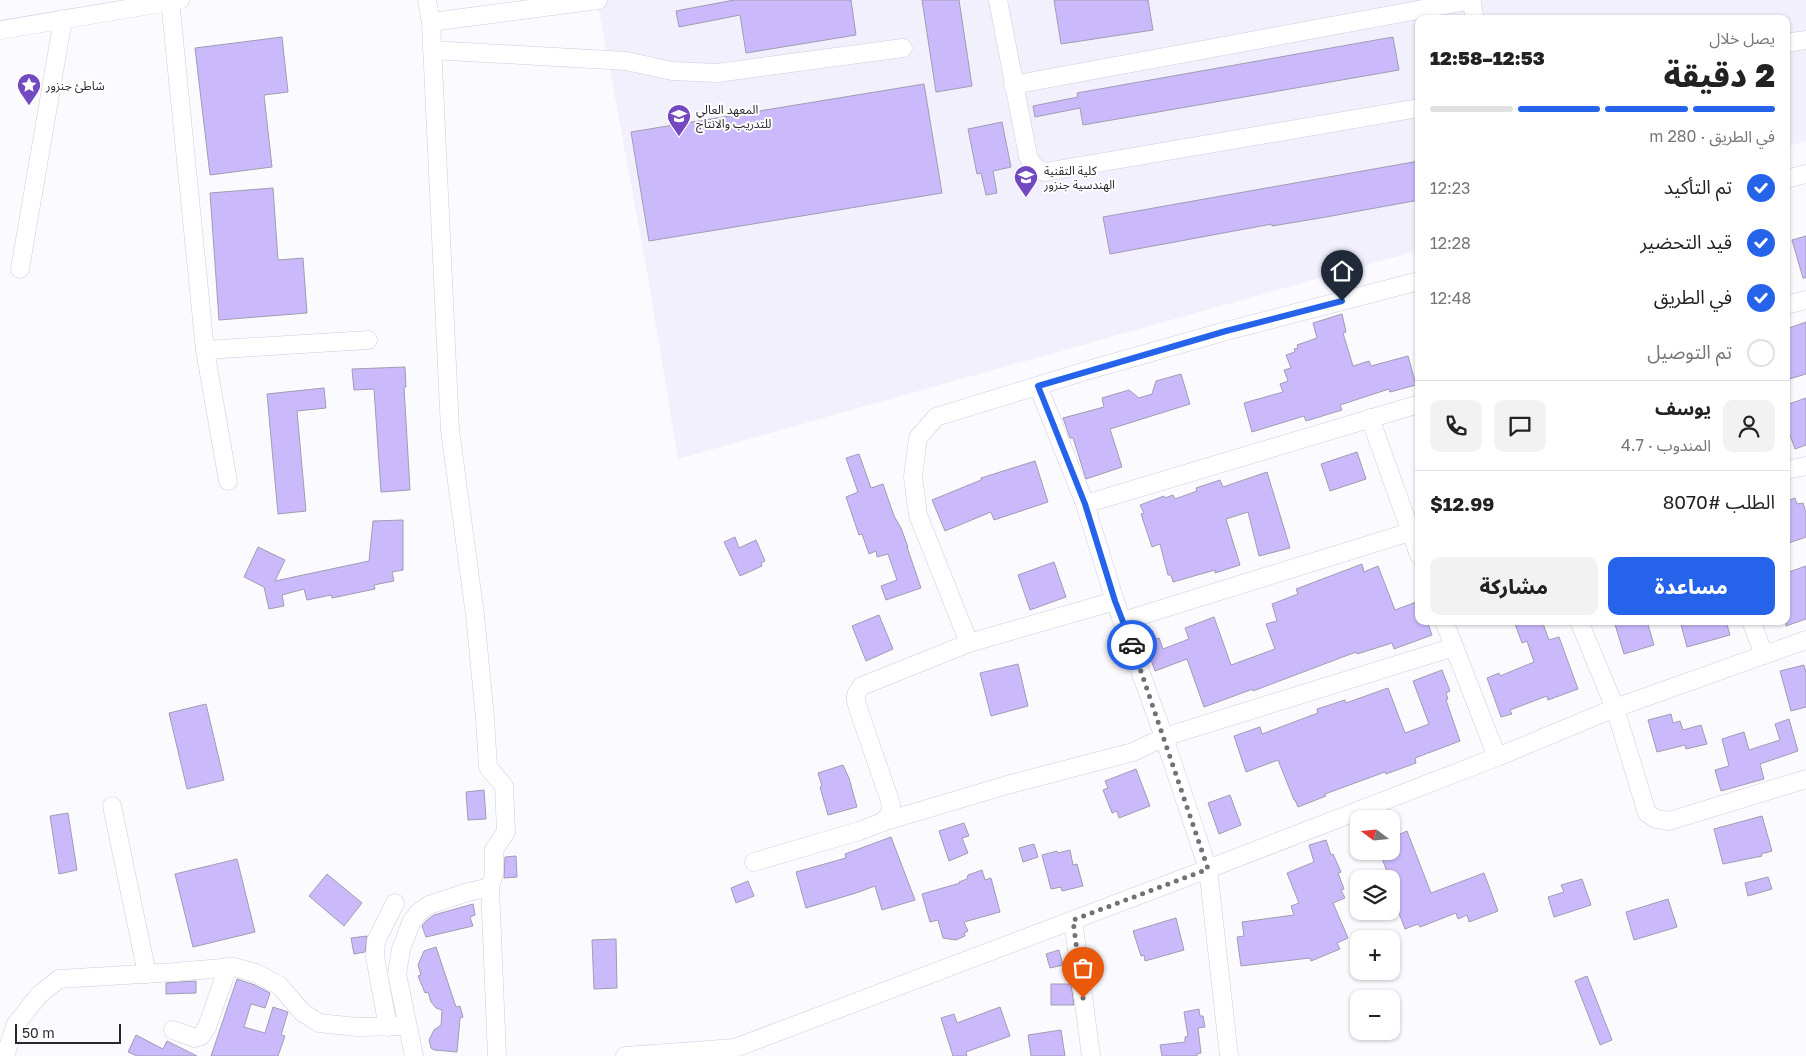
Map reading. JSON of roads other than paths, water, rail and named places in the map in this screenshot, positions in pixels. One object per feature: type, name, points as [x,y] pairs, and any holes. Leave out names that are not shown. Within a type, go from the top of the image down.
[{"type":"street","points":[[0,30],[170,0],[180,0]]},
{"type":"street","points":[[170,0],[205,350],[228,481]]},
{"type":"street","points":[[427,0],[431,22],[450,430],[475,615],[488,767],[504,786],[506,832],[494,850],[494,874],[490,887],[497,1056]]},
{"type":"street","points":[[431,22],[598,0]]},
{"type":"street","points":[[998,0],[1030,162],[1034,167],[1045,172],[1415,109]]},
{"type":"street","points":[[1014,85],[1472,0],[1474,15]]},
{"type":"street","points":[[20,269],[63,19]]},
{"type":"street","points":[[1790,42],[1806,40]]},
{"type":"street","points":[[432,50],[626,61],[672,71],[717,73],[903,48]]},
{"type":"street","points":[[1790,178],[1806,174]]},
{"type":"street","points":[[969,643],[918,514],[913,477],[918,438],[936,417],[1226,331],[1415,282]]},
{"type":"street","points":[[1790,304],[1806,300]]},
{"type":"street","points":[[205,350],[368,340]]},
{"type":"street","points":[[1038,386],[1085,504],[1115,601],[1164,737],[1208,869],[1229,1056]]},
{"type":"street","points":[[1085,504],[1415,405]]},
{"type":"street","points":[[1370,418],[1415,544]]},
{"type":"street","points":[[1790,469],[1806,466]]},
{"type":"street","points":[[1123,621],[1410,532]]},
{"type":"street","points":[[883,822],[891,812],[890,804],[855,698],[856,692],[862,686],[969,643],[1115,601]]},
{"type":"street","points":[[1446,625],[1497,757]]},
{"type":"street","points":[[1581,625],[1615,708],[1647,813],[1656,818],[1669,821],[1806,780]]},
{"type":"street","points":[[1753,625],[1764,655]]},
{"type":"street","points":[[626,1056],[735,1048],[1208,869],[1497,757],[1615,708],[1806,640]]},
{"type":"street","points":[[754,862],[1007,785],[1133,752],[1164,737],[1454,647]]},
{"type":"street","points":[[112,806],[147,974]]},
{"type":"street","points":[[414,1056],[396,974],[401,950],[411,923],[418,913],[428,906],[468,892],[490,887]]},
{"type":"street","points":[[388,1027],[375,957],[376,941],[395,903]]},
{"type":"street","points":[[1073,920],[1091,1056]]},
{"type":"street","points":[[173,1030],[195,1038],[201,1036],[207,1027],[228,967]]},
{"type":"street","points":[[5,1056],[16,1024],[38,995],[59,979],[234,967],[256,973],[280,986],[302,1012],[319,1023],[357,1027],[407,1026]]},
{"type":"place","name":"شاطئ جنزور","points":[[29,106]]},
{"type":"place","name":"المعهد العالي للتدريب والانتاج","points":[[679,137]]},
{"type":"place","name":"كلية التقنية الهندسية جنزور","points":[[1026,198]]}]
